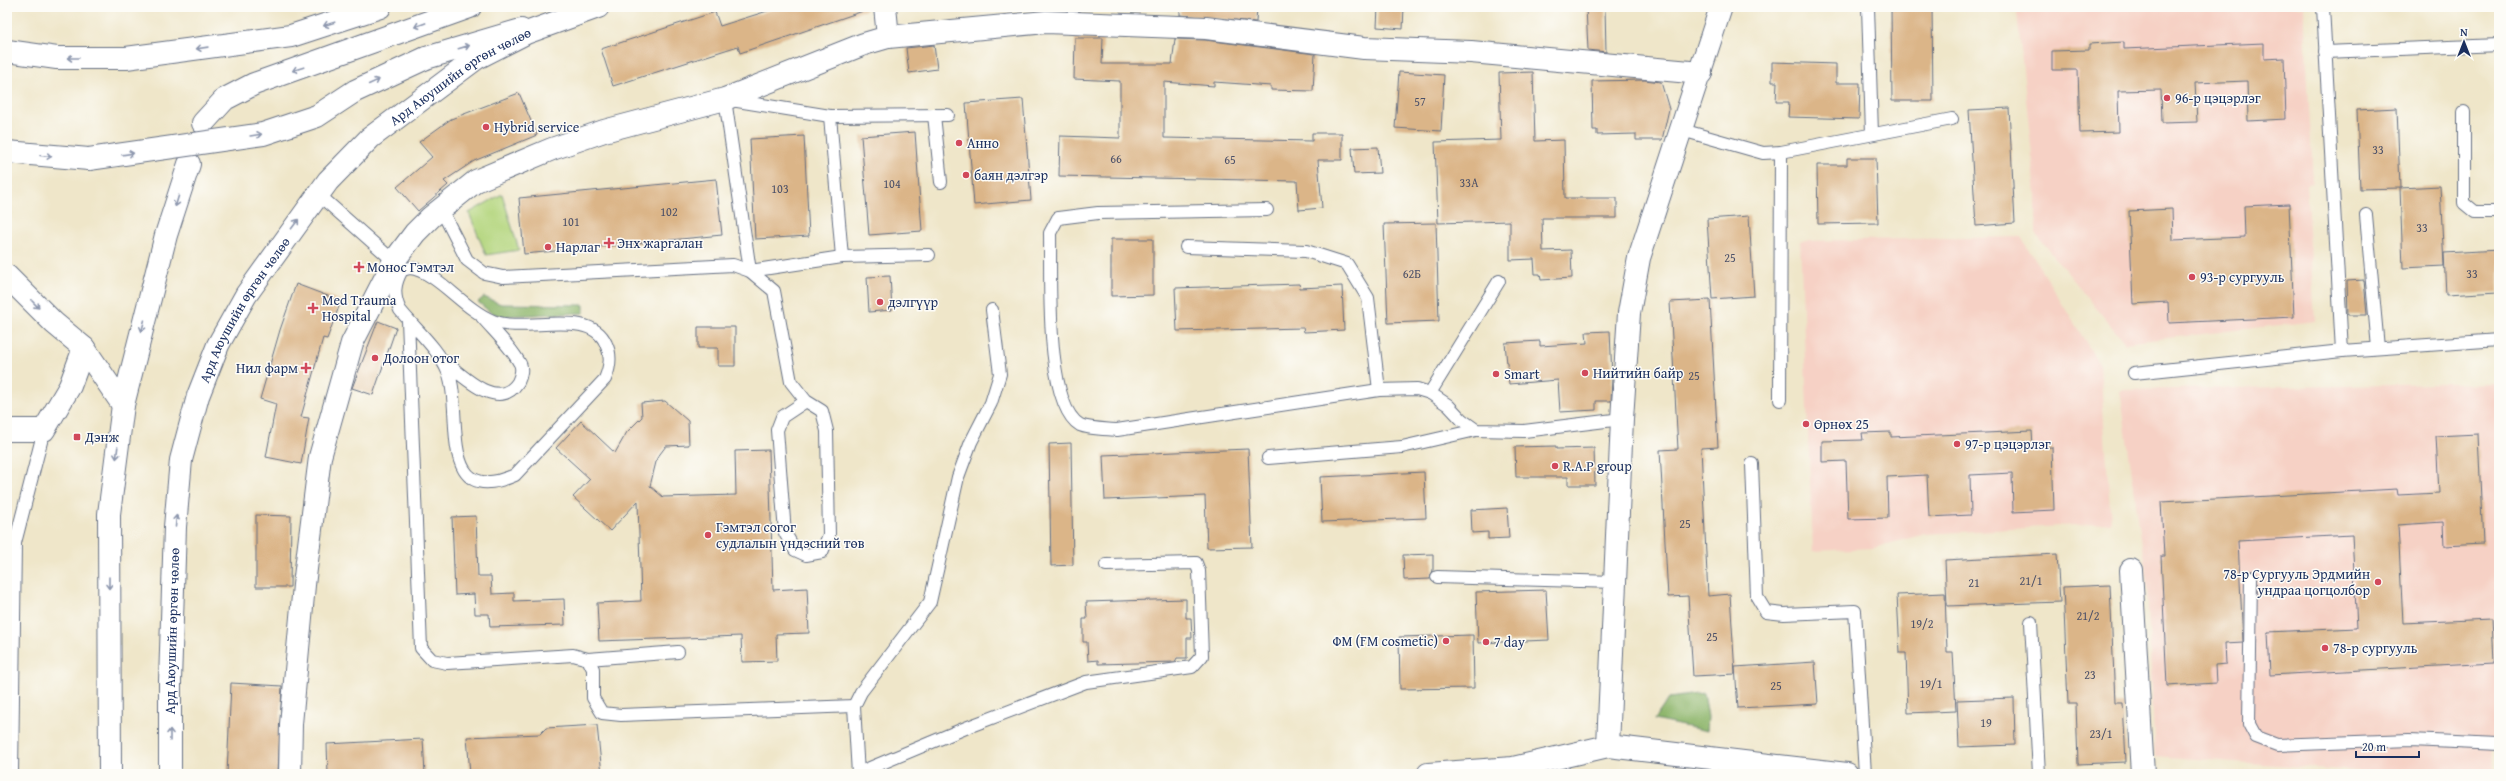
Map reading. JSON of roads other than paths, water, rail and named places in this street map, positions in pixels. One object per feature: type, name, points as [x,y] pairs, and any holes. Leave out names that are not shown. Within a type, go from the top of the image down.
[{"type":"main road","points":[[7,52],[57,58],[126,58],[291,36],[380,7]]},
{"type":"main road","points":[[203,123],[225,99],[254,84],[470,7]]},
{"type":"main road","points":[[7,152],[89,159],[263,134],[317,116],[355,91],[426,58],[597,7]]},
{"type":"main road","name":"Ард Аюушийн өргөн чөлөө","points":[[170,774],[170,681],[175,527],[181,460],[198,396],[218,345],[246,295],[318,194],[335,173],[370,138],[477,58],[526,32],[597,7]]},
{"type":"main road","points":[[885,7],[888,37]]},
{"type":"main road","points":[[1608,746],[1622,419],[1629,314],[1639,258],[1721,7]]},
{"type":"main road","points":[[290,774],[291,724],[302,600],[320,457],[352,343],[398,266],[415,233],[441,209],[476,181],[552,149],[604,131],[724,99],[864,44],[888,37],[1046,22],[1206,28],[1364,48],[1471,52],[1701,72]]},
{"type":"main road","points":[[110,774],[109,514],[123,405],[166,235],[189,164]]},
{"type":"main road","points":[[7,276],[54,323],[84,348],[123,405]]},
{"type":"main road","points":[[7,430],[44,430],[70,386],[84,348]]},
{"type":"main road","points":[[2131,570],[2143,774]]},
{"type":"main road","points":[[1428,774],[1513,771],[1608,746],[1847,774]]},
{"type":"lane","points":[[1868,7],[1872,134]]},
{"type":"lane","points":[[2323,7],[2342,351]]},
{"type":"lane","points":[[2325,52],[2499,45]]},
{"type":"lane","points":[[750,271],[724,99],[830,116],[948,115]]},
{"type":"lane","points":[[2464,112],[2464,203],[2475,212],[2499,212]]},
{"type":"lane","points":[[934,115],[941,182]]},
{"type":"lane","points":[[830,116],[842,258]]},
{"type":"lane","points":[[1682,130],[1763,153],[1781,152],[1952,119]]},
{"type":"lane","points":[[1780,400],[1781,152]]},
{"type":"lane","points":[[318,194],[398,266],[417,269],[433,276],[480,315],[520,363],[521,376],[514,388],[501,395],[482,389],[442,359],[408,320],[396,301],[398,266]]},
{"type":"lane","points":[[441,209],[467,260],[484,273],[503,277],[733,265],[750,271],[774,290],[791,382],[806,401],[822,411],[827,431],[829,535],[822,552],[806,555],[795,550],[785,533],[777,430],[782,417],[806,401]]},
{"type":"lane","points":[[1267,210],[1098,213],[1058,218],[1050,233],[1052,342],[1064,407],[1080,425],[1117,430],[1379,390],[1416,389],[1430,393],[1448,404],[1462,420],[1476,430]]},
{"type":"lane","points":[[2366,215],[2378,348]]},
{"type":"lane","points":[[1186,247],[1306,251],[1347,264],[1368,298],[1379,390]]},
{"type":"lane","points":[[750,271],[842,258],[929,255]]},
{"type":"lane","points":[[1430,393],[1499,281]]},
{"type":"lane","points":[[992,310],[1000,374],[991,403],[971,442],[958,477],[930,602],[886,658],[854,706],[858,774],[968,727],[1086,682],[1192,667],[1198,662],[1202,656],[1199,571],[1196,563],[1106,565]]},
{"type":"lane","points":[[442,359],[452,387],[454,424],[459,460],[472,477],[486,482],[501,481],[521,471],[605,379],[610,365],[609,352],[603,337],[594,329],[576,324],[515,325],[495,322],[480,315]]},
{"type":"lane","points":[[408,320],[421,648],[432,660],[447,663],[573,655],[588,659],[678,652]]},
{"type":"lane","points":[[2134,373],[2342,351],[2499,340]]},
{"type":"lane","points":[[1268,458],[1402,447],[1476,430],[1524,431],[1622,419]]},
{"type":"lane","points":[[12,774],[16,543],[44,430]]},
{"type":"lane","points":[[1752,464],[1757,597],[1766,612],[1784,614],[1855,611],[1865,774]]},
{"type":"lane","points":[[1437,577],[1615,582]]},
{"type":"lane","points":[[2251,577],[2249,724],[2256,737],[2277,745],[2410,740],[2499,744]]},
{"type":"lane","points":[[2031,622],[2039,774]]},
{"type":"lane","points":[[588,659],[593,669],[593,698],[602,713],[622,715],[854,706]]},
{"type":"place","name":"96-р цэцэрлэг","points":[[2167,98]]},
{"type":"place","name":"Hybrid service","points":[[486,127]]},
{"type":"place","name":"Анно","points":[[959,143]]},
{"type":"place","name":"баян дэлгэр","points":[[966,175]]},
{"type":"place","name":"Энх жаргалан","points":[[609,243]]},
{"type":"place","name":"Нарлаг","points":[[548,247]]},
{"type":"place","name":"Монос Гэмтэл","points":[[359,267]]},
{"type":"place","name":"93-р сургууль","points":[[2192,277]]},
{"type":"place","name":"дэлгүүр","points":[[880,302]]},
{"type":"place","name":"Med Trauma Hospital","points":[[313,308]]},
{"type":"place","name":"Долоон отог","points":[[375,358]]},
{"type":"place","name":"Нил фарм","points":[[306,368]]},
{"type":"place","name":"Нийтийн байр","points":[[1585,373]]},
{"type":"place","name":"Smart","points":[[1496,374]]},
{"type":"place","name":"Өрнөх 25","points":[[1806,424]]},
{"type":"place","name":"Дэнж","points":[[77,437]]},
{"type":"place","name":"97-р цэцэрлэг","points":[[1957,444]]},
{"type":"place","name":"R.A.P group","points":[[1555,466]]},
{"type":"place","name":"Гэмтэл согог судлалын үндэсний төв","points":[[708,535]]},
{"type":"place","name":"78-р Сургууль Эрдмийн ундраа цогцолбор","points":[[2378,582]]},
{"type":"place","name":"ФМ (FM cosmetic)","points":[[1446,641]]},
{"type":"place","name":"7 day","points":[[1486,642]]},
{"type":"place","name":"78-р сургууль","points":[[2325,648]]}]
